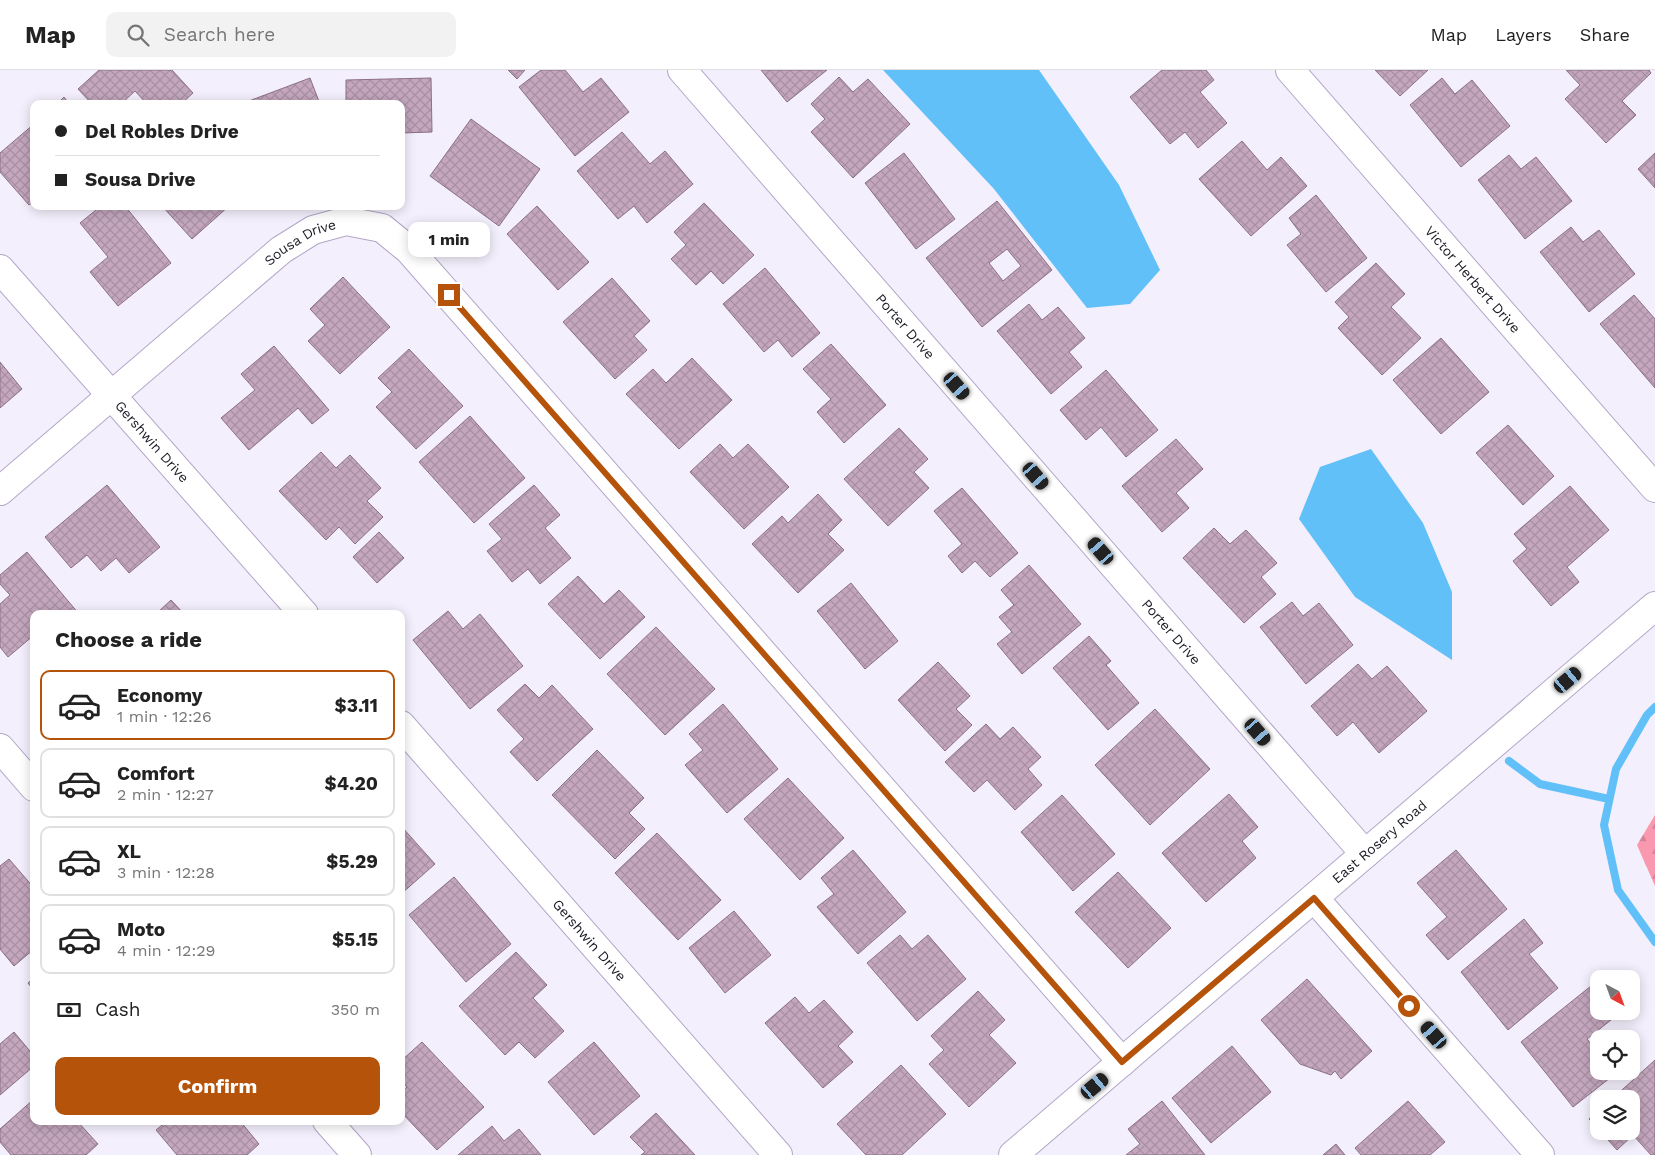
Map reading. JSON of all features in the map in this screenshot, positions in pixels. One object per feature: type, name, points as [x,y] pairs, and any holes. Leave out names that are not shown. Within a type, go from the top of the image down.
[{"type":"street","name":"Porter Drive","points":[[682,70],[1365,854]]},
{"type":"street","name":"Victor Herbert Drive","points":[[1290,70],[1655,488]]},
{"type":"street","name":"Sousa Drive","points":[[0,491],[281,250],[313,230],[346,221],[382,228],[409,250],[1122,1062]]},
{"type":"street","name":"Gershwin Drive","points":[[0,269],[300,610]]},
{"type":"street","name":"East Rosery Road","points":[[1013,1155],[1655,606]]},
{"type":"street","name":"Gershwin Drive","points":[[405,730],[778,1155]]},
{"type":"street","points":[[0,748],[30,782]]},
{"type":"street","points":[[1314,898],[1536,1153]]},
{"type":"street","points":[[331,1125],[357,1155]]},
{"type":"green space","points":[[1655,815],[1655,886],[1637,845]]},
{"type":"water","points":[[883,70],[1039,70],[1119,185],[1160,270],[1130,304],[1087,308],[994,189]]},
{"type":"water","points":[[1371,449],[1423,523],[1452,592],[1452,660],[1355,597],[1299,519],[1320,467]]},
{"type":"building","points":[[99,70],[172,70],[193,93],[185,100],[143,100],[135,91],[125,100],[88,100],[78,89]]},
{"type":"building","points":[[508,70],[525,70],[517,79]]},
{"type":"building","points":[[541,70],[565,70],[583,92],[601,78],[629,112],[575,156],[519,87]]},
{"type":"building","points":[[761,70],[827,70],[787,102]]},
{"type":"building","points":[[1162,70],[1206,70],[1214,80],[1200,92],[1227,123],[1198,148],[1185,132],[1170,144],[1130,97]]},
{"type":"building","points":[[1375,70],[1428,70],[1400,96]]},
{"type":"building","points":[[1566,70],[1649,70],[1651,73],[1622,101],[1636,115],[1606,143],[1565,99],[1580,85]]},
{"type":"building","points":[[839,77],[853,92],[868,79],[910,124],[853,178],[811,132],[825,119],[811,104]]},
{"type":"building","points":[[310,78],[318,100],[252,100]]},
{"type":"building","points":[[431,78],[432,132],[405,133],[405,100],[346,100],[346,80]]},
{"type":"building","points":[[1442,78],[1455,94],[1472,80],[1510,126],[1461,167],[1410,105]]},
{"type":"building","points":[[471,119],[540,169],[499,226],[430,176]]},
{"type":"building","points":[[30,127],[29,205],[0,172],[0,153]]},
{"type":"building","points":[[622,132],[650,164],[665,151],[693,184],[647,223],[634,206],[618,219],[577,171]]},
{"type":"building","points":[[1242,141],[1267,170],[1281,157],[1307,186],[1251,236],[1199,179]]},
{"type":"building","points":[[904,153],[955,219],[916,249],[865,183]]},
{"type":"building","points":[[1655,153],[1655,188],[1638,169]]},
{"type":"building","points":[[1509,155],[1521,169],[1536,157],[1572,201],[1525,239],[1478,180]]},
{"type":"building","points":[[1316,195],[1367,258],[1326,292],[1287,245],[1301,234],[1289,218]]},
{"type":"building","points":[[997,201],[1052,270],[982,327],[926,258]],"holes":[[[1007,249],[1021,266],[1003,281],[989,263]]]},
{"type":"building","points":[[704,203],[754,255],[723,284],[711,271],[696,285],[671,259],[686,245],[674,232]]},
{"type":"building","points":[[537,206],[589,262],[558,290],[507,234]]},
{"type":"building","points":[[96,210],[128,210],[171,263],[118,306],[90,272],[108,257],[80,223]]},
{"type":"building","points":[[166,210],[225,210],[192,239]]},
{"type":"building","points":[[1571,227],[1583,242],[1599,230],[1635,274],[1589,312],[1540,252]]},
{"type":"building","points":[[1376,263],[1405,294],[1391,307],[1421,338],[1382,375],[1338,328],[1349,317],[1335,302]]},
{"type":"building","points":[[765,268],[820,333],[792,357],[778,340],[764,352],[723,304]]},
{"type":"building","points":[[343,277],[390,327],[340,374],[308,341],[325,325],[310,309]]},
{"type":"building","points":[[612,278],[650,321],[634,336],[647,350],[615,379],[563,322]]},
{"type":"building","points":[[1634,295],[1655,319],[1655,388],[1600,324]]},
{"type":"building","points":[[1029,304],[1042,320],[1058,307],[1085,338],[1069,352],[1082,367],[1051,394],[997,331]]},
{"type":"building","points":[[1441,338],[1489,392],[1441,434],[1393,380]]},
{"type":"building","points":[[831,344],[886,405],[844,443],[817,412],[831,399],[803,369]]},
{"type":"building","points":[[274,346],[329,410],[312,424],[298,408],[249,450],[221,418],[255,390],[241,374]]},
{"type":"building","points":[[409,349],[463,406],[416,449],[376,407],[392,392],[378,378]]},
{"type":"building","points":[[692,358],[732,400],[679,449],[626,394],[653,369],[666,383]]},
{"type":"building","points":[[0,362],[22,389],[0,408]]},
{"type":"building","points":[[1106,370],[1158,430],[1126,457],[1101,427],[1086,440],[1060,410]]},
{"type":"building","points":[[470,416],[525,478],[474,523],[419,462]]},
{"type":"building","points":[[1508,425],[1554,476],[1523,505],[1476,453]]},
{"type":"building","points":[[899,428],[928,459],[914,472],[929,488],[888,526],[844,479]]},
{"type":"building","points":[[1176,439],[1203,469],[1176,493],[1189,508],[1162,532],[1122,486]]},
{"type":"building","points":[[720,444],[733,458],[748,444],[789,487],[744,529],[690,472]]},
{"type":"building","points":[[321,452],[336,468],[350,455],[381,488],[367,501],[383,517],[355,544],[339,527],[326,540],[279,491]]},
{"type":"building","points":[[107,485],[160,547],[129,573],[116,558],[101,571],[87,555],[71,568],[45,537]]},
{"type":"building","points":[[534,485],[560,515],[545,528],[571,558],[540,584],[528,569],[512,582],[487,551],[502,539],[489,524]]},
{"type":"building","points":[[1570,486],[1609,530],[1567,567],[1579,582],[1551,606],[1513,561],[1527,549],[1514,534]]},
{"type":"building","points":[[962,488],[1018,553],[990,577],[975,561],[962,573],[948,556],[962,544],[934,511]]},
{"type":"building","points":[[818,494],[842,520],[828,534],[844,550],[798,593],[752,544],[782,516],[788,523]]},
{"type":"building","points":[[1214,528],[1230,544],[1246,530],[1277,563],[1261,577],[1276,594],[1244,623],[1183,558]]},
{"type":"building","points":[[379,532],[404,558],[377,583],[353,557]]},
{"type":"building","points":[[27,552],[76,610],[30,610],[30,638],[8,657],[0,647],[0,604],[10,595],[0,584],[0,575]]},
{"type":"building","points":[[1029,565],[1081,624],[1022,674],[997,644],[1012,632],[999,617],[1014,605],[1001,590]]},
{"type":"building","points":[[578,576],[604,604],[619,590],[645,617],[600,659],[548,604]]},
{"type":"building","points":[[851,583],[898,641],[865,669],[817,611]]},
{"type":"building","points":[[171,600],[180,610],[160,610]]},
{"type":"building","points":[[1292,602],[1303,616],[1319,603],[1353,645],[1306,684],[1260,627]]},
{"type":"building","points":[[448,611],[463,629],[480,614],[523,666],[470,709],[413,640]]},
{"type":"building","points":[[656,627],[715,689],[665,735],[607,674]]},
{"type":"building","points":[[1089,636],[1111,661],[1106,665],[1139,703],[1108,730],[1053,668]]},
{"type":"building","points":[[938,662],[970,696],[956,709],[972,725],[945,751],[898,700]]},
{"type":"building","points":[[1358,664],[1372,679],[1387,666],[1427,711],[1379,753],[1353,722],[1337,736],[1311,706]]},
{"type":"building","points":[[525,684],[539,698],[552,685],[593,729],[537,781],[510,752],[524,739],[497,710]]},
{"type":"building","points":[[723,704],[778,769],[727,813],[685,765],[703,750],[689,734]]},
{"type":"building","points":[[1155,709],[1210,769],[1150,825],[1095,765]]},
{"type":"building","points":[[986,724],[1000,739],[1013,727],[1041,757],[1028,769],[1042,785],[1015,810],[987,780],[974,792],[945,762]]},
{"type":"building","points":[[597,750],[644,798],[629,813],[645,829],[615,859],[552,795]]},
{"type":"building","points":[[788,778],[844,838],[800,880],[744,819]]},
{"type":"building","points":[[1229,794],[1258,827],[1242,841],[1256,858],[1206,902],[1162,853]]},
{"type":"building","points":[[1062,795],[1115,854],[1073,891],[1021,832]]},
{"type":"building","points":[[405,830],[435,864],[405,890]]},
{"type":"building","points":[[657,833],[721,900],[678,940],[615,873]]},
{"type":"building","points":[[853,850],[906,912],[858,954],[817,907],[834,894],[821,878]]},
{"type":"building","points":[[1456,850],[1507,909],[1448,960],[1426,935],[1447,917],[1417,883]]},
{"type":"building","points":[[9,859],[30,883],[30,952],[14,966],[0,949],[0,866]]},
{"type":"building","points":[[1118,872],[1171,928],[1128,968],[1075,912]]},
{"type":"building","points":[[454,877],[511,944],[466,982],[409,915]]},
{"type":"building","points":[[734,911],[771,955],[725,993],[689,948]]},
{"type":"building","points":[[1524,919],[1543,943],[1529,954],[1558,988],[1508,1030],[1461,972]]},
{"type":"building","points":[[900,935],[912,949],[928,935],[966,979],[917,1021],[867,963]]},
{"type":"building","points":[[516,952],[547,985],[533,998],[564,1031],[535,1058],[519,1042],[505,1055],[459,1006]]},
{"type":"building","points":[[1307,979],[1372,1051],[1341,1079],[1335,1071],[1331,1075],[1300,1064],[1261,1020]]},
{"type":"building","points":[[1590,987],[1590,1020],[1611,1020],[1598,1030],[1590,1030],[1590,1037],[1587,1039],[1590,1043],[1590,1080],[1607,1080],[1595,1090],[1590,1090],[1590,1094],[1573,1107],[1521,1042]]},
{"type":"building","points":[[978,991],[1005,1020],[989,1035],[1016,1063],[969,1107],[929,1064],[944,1050],[931,1036]]},
{"type":"building","points":[[795,997],[809,1013],[824,1000],[853,1032],[838,1046],[853,1062],[823,1088],[765,1023]]},
{"type":"building","points":[[14,1032],[30,1051],[30,1069],[0,1095],[0,1044]]},
{"type":"building","points":[[422,1042],[484,1107],[437,1150],[405,1116],[405,1089],[407,1087],[405,1085],[405,1057]]},
{"type":"building","points":[[594,1042],[640,1096],[594,1135],[548,1082]]},
{"type":"building","points":[[1232,1046],[1271,1092],[1211,1143],[1172,1098]]},
{"type":"building","points":[[1655,1060],[1655,1155],[1651,1155],[1638,1140],[1640,1140],[1640,1090],[1622,1090],[1633,1080],[1640,1080],[1640,1074]]},
{"type":"building","points":[[901,1065],[946,1114],[902,1155],[866,1155],[837,1124]]},
{"type":"building","points":[[1162,1101],[1205,1155],[1126,1155],[1140,1144],[1128,1129]]},
{"type":"building","points":[[1408,1101],[1445,1142],[1430,1155],[1361,1155],[1355,1148]]},
{"type":"building","points":[[30,1103],[30,1125],[81,1125],[98,1144],[86,1155],[11,1155],[0,1142],[0,1129]]},
{"type":"building","points":[[656,1113],[695,1155],[641,1155],[645,1152],[630,1137]]},
{"type":"building","points":[[162,1125],[243,1125],[259,1144],[247,1155],[177,1155],[156,1130]]},
{"type":"building","points":[[492,1126],[504,1141],[519,1129],[541,1155],[458,1155]]},
{"type":"building","points":[[1608,1140],[1628,1140],[1617,1150]]},
{"type":"building","points":[[1336,1144],[1345,1155],[1323,1155]]},
{"type":"waterway","points":[[1655,707],[1647,715],[1616,769],[1604,825],[1618,890],[1655,942]]},
{"type":"waterway","points":[[1509,761],[1540,784],[1609,799]]},
{"type":"route","points":[[449,295],[1122,1062],[1314,898],[1409,1006]]}]
